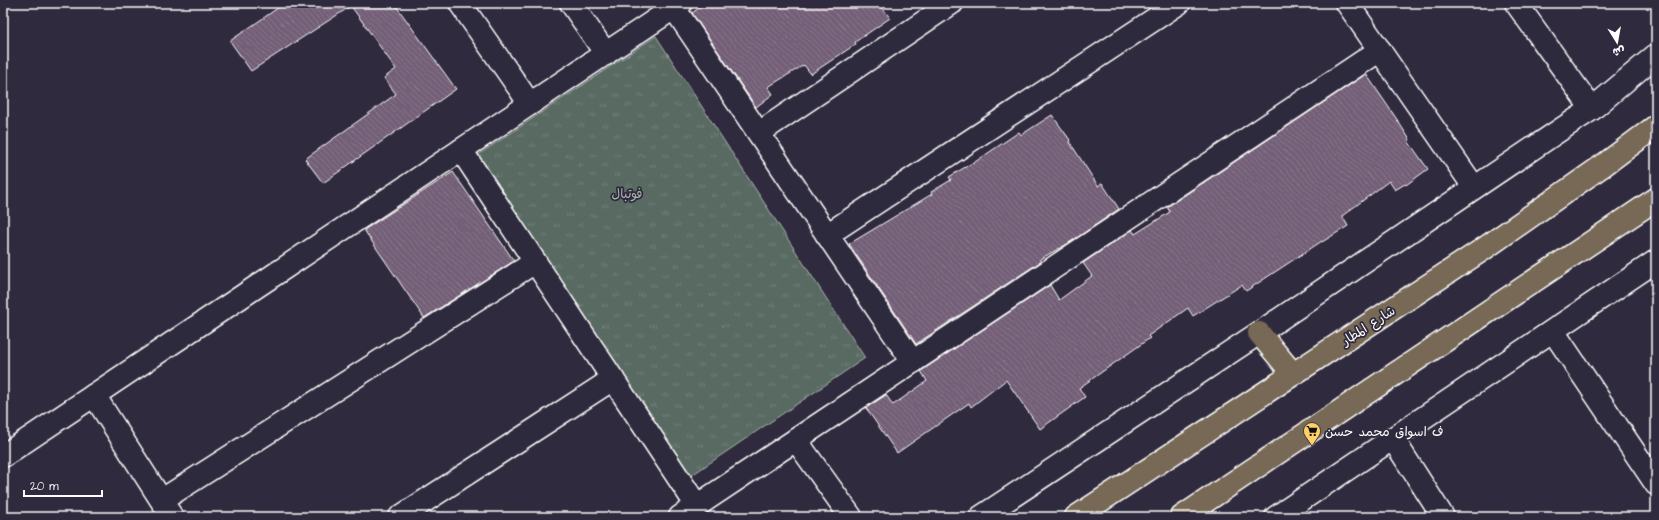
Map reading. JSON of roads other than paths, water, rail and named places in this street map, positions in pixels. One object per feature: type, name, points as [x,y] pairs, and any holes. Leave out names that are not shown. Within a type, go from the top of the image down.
[{"type":"main road","name":"شارع المطار","points":[[1076,517],[1485,248],[1605,164],[1656,126]]},
{"type":"main road","points":[[1182,517],[1656,198]]},
{"type":"main road","points":[[1259,333],[1293,374]]},
{"type":"street","points":[[460,3],[530,104]]},
{"type":"street","points":[[572,3],[606,54]]},
{"type":"street","points":[[759,133],[952,3]]},
{"type":"street","points":[[827,235],[1179,3]]},
{"type":"street","points":[[1347,3],[1474,187]]},
{"type":"street","points":[[1516,3],[1592,109]]},
{"type":"street","points":[[3,456],[678,5],[759,133],[914,362]]},
{"type":"street","points":[[461,150],[613,379],[688,511],[914,362],[1380,50]]},
{"type":"street","points":[[982,517],[1592,109],[1656,55]]},
{"type":"street","points":[[1276,517],[1656,261]]},
{"type":"street","points":[[94,395],[167,509],[535,262]]},
{"type":"street","points":[[1553,331],[1656,484]]},
{"type":"street","points":[[400,517],[613,379]]},
{"type":"street","points":[[1393,439],[1443,517]]},
{"type":"street","points":[[796,440],[851,517]]},
{"type":"place","name":"ف اسواق محمد حسن","points":[[1312,446]]},
{"type":"park label","name":"فوتبال","points":[[627,193]]}]
